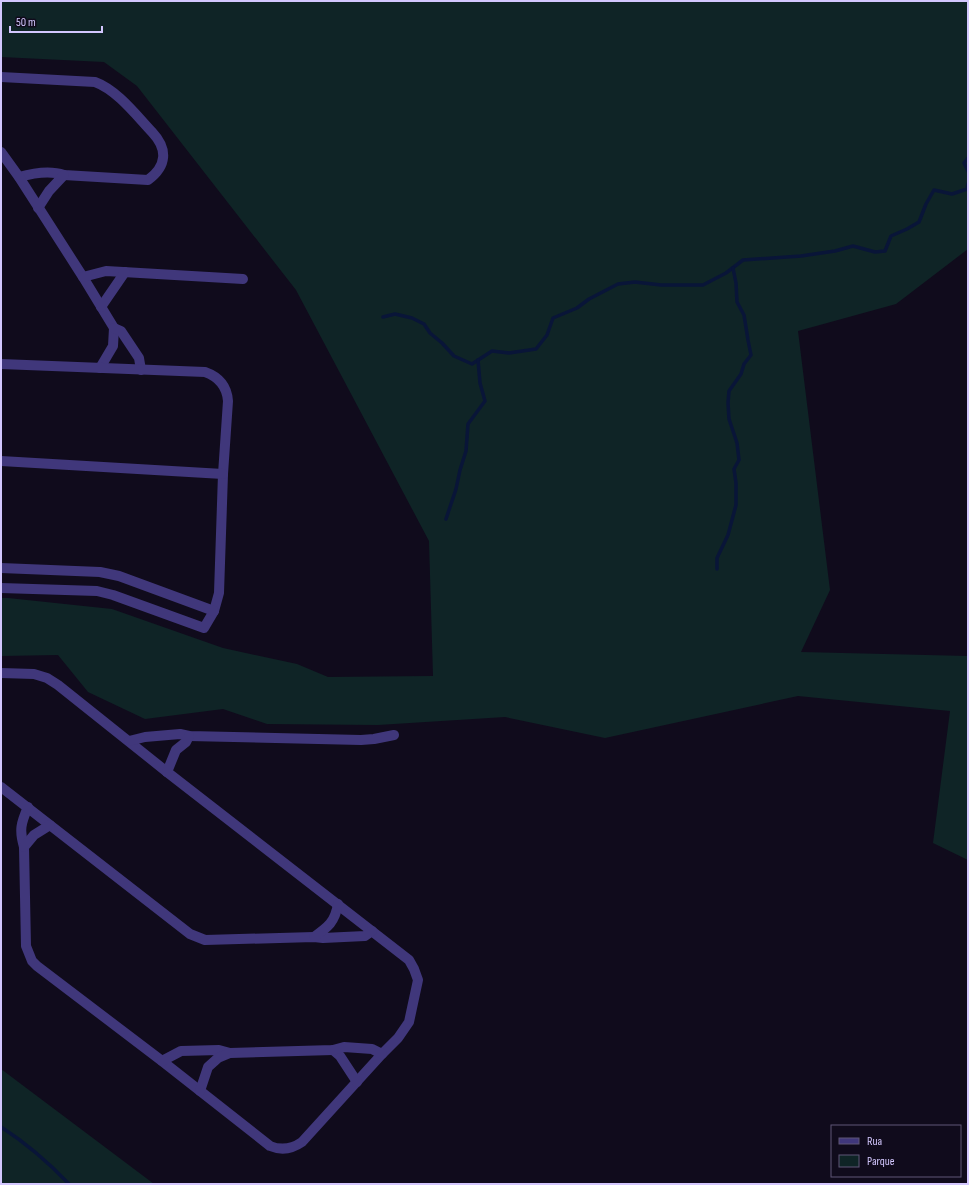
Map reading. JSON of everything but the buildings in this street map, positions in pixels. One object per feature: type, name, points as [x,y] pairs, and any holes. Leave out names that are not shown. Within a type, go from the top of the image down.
[{"type":"street","points":[[1,77],[95,82],[101,84],[112,90],[155,135],[163,148],[163,159],[160,168],[156,174],[148,180],[64,175],[56,172],[30,174],[19,178]]},
{"type":"street","points":[[1,152],[83,277],[114,328],[113,346],[100,368]]},
{"type":"street","points":[[38,208],[48,191],[64,175]]},
{"type":"street","points":[[83,277],[106,271],[243,279]]},
{"type":"street","points":[[101,307],[125,272]]},
{"type":"street","points":[[114,328],[121,331],[139,358],[141,370]]},
{"type":"street","points":[[1,364],[205,372],[215,377],[223,385],[226,390],[228,401],[223,474],[219,593],[214,611],[204,628],[113,595],[97,591],[1,588]]},
{"type":"street","points":[[1,461],[223,474]]},
{"type":"street","points":[[1,568],[100,572],[119,576],[214,611]]},
{"type":"street","points":[[1,673],[34,674],[47,678],[58,685],[167,772],[409,960],[418,980],[409,1022],[398,1038],[302,1142],[297,1146],[284,1149],[270,1146],[32,961],[26,946],[24,848],[21,823],[28,807]]},
{"type":"street","points":[[129,741],[145,737],[180,734],[189,736],[361,740],[394,735]]},
{"type":"street","points":[[167,772],[176,750],[186,742],[189,736]]},
{"type":"street","points":[[1,787],[190,934],[205,940],[365,936],[372,931]]},
{"type":"street","points":[[24,848],[34,835],[50,825]]},
{"type":"street","points":[[314,937],[330,925],[336,916],[338,904]]},
{"type":"street","points":[[162,1061],[181,1051],[219,1050],[230,1052],[333,1050],[344,1048],[372,1049],[382,1054]]},
{"type":"street","points":[[333,1050],[340,1056],[357,1082]]},
{"type":"street","points":[[200,1091],[208,1067],[218,1058],[230,1052]]},
{"type":"green space","points":[[1,1],[968,1],[968,249],[896,304],[798,331],[830,590],[801,652],[968,656],[968,860],[933,843],[950,711],[798,696],[605,738],[505,717],[378,725],[267,724],[223,709],[145,719],[88,692],[58,655],[1,656],[1,598],[8,598],[112,609],[223,648],[297,664],[328,677],[433,676],[429,541],[296,290],[137,86],[104,62],[1,57]]},
{"type":"green space","points":[[1,1069],[154,1184],[1,1184]]},
{"type":"waterway","points":[[968,158],[964,163],[968,171]]},
{"type":"waterway","points":[[383,317],[395,314],[412,318],[424,324],[430,333],[454,356],[472,364],[492,351],[509,353],[536,349],[547,335],[553,318],[577,308],[589,299],[618,284],[635,282],[661,285],[703,285],[726,273],[743,260],[801,256],[835,251],[853,246],[875,252],[885,251],[891,236],[919,222],[926,204],[934,190],[952,194],[967,189],[968,184]]},
{"type":"waterway","points":[[717,569],[717,558],[728,535],[736,505],[736,483],[734,469],[739,460],[737,443],[729,419],[729,391],[741,374],[744,364],[751,355],[744,315],[737,302],[736,283],[733,268]]},
{"type":"waterway","points":[[446,519],[466,451],[468,424],[485,401],[480,383],[478,360]]},
{"type":"waterway","points":[[1,1127],[37,1154],[69,1184]]}]
